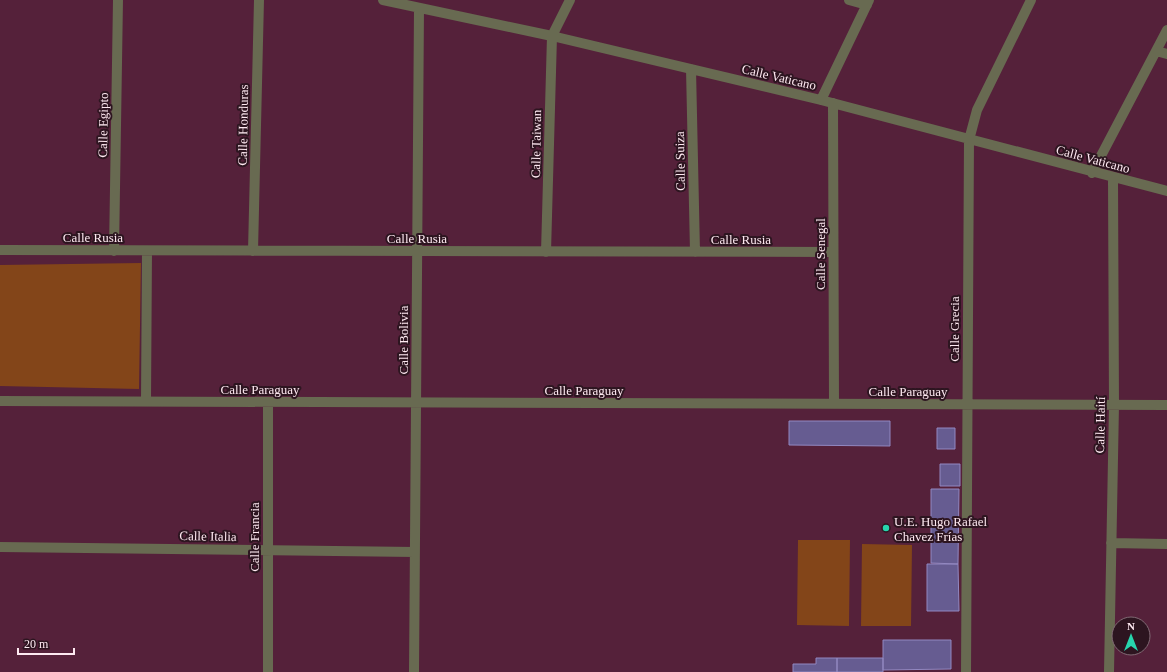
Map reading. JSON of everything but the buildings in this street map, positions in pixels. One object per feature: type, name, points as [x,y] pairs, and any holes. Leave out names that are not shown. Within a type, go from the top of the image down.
[{"type":"street","name":"Calle Egipto","points":[[114,250],[118,0]]},
{"type":"street","name":"Calle Honduras","points":[[253,251],[259,0]]},
{"type":"street","name":"Calle Vaticano","points":[[383,0],[419,9],[552,36],[821,100],[1092,173],[1167,191]]},
{"type":"street","points":[[552,36],[570,0]]},
{"type":"street","points":[[821,100],[868,2],[848,0]]},
{"type":"street","name":"Calle Grecia","points":[[966,672],[969,140],[977,110],[1031,0]]},
{"type":"street","name":"Calle Bolivia","points":[[414,672],[419,9]]},
{"type":"street","points":[[1092,173],[1167,30]]},
{"type":"street","name":"Calle Taiwan","points":[[546,252],[552,36]]},
{"type":"street","points":[[1156,51],[1167,54]]},
{"type":"street","name":"Calle Suiza","points":[[691,70],[695,252]]},
{"type":"street","name":"Calle Senegal","points":[[832,104],[834,404]]},
{"type":"street","name":"Calle Haití","points":[[1109,672],[1114,405],[1113,178]]},
{"type":"street","name":"Calle Rusia","points":[[0,250],[833,252]]},
{"type":"street","points":[[146,401],[147,250]]},
{"type":"street","name":"Calle Paraguay","points":[[0,401],[1167,405]]},
{"type":"street","name":"Calle Francia","points":[[268,402],[268,672]]},
{"type":"street","points":[[1111,543],[1167,544]]},
{"type":"street","name":"Calle Italia","points":[[0,546],[415,552]]},
{"type":"shaded area","points":[[141,263],[139,389],[0,386],[0,265]]},
{"type":"shaded area","points":[[798,540],[850,540],[849,626],[797,625]]},
{"type":"shaded area","points":[[862,544],[912,545],[911,626],[861,626]]},
{"type":"place","name":"U.E. Hugo Rafael Chavez Frías","points":[[886,528]]}]
